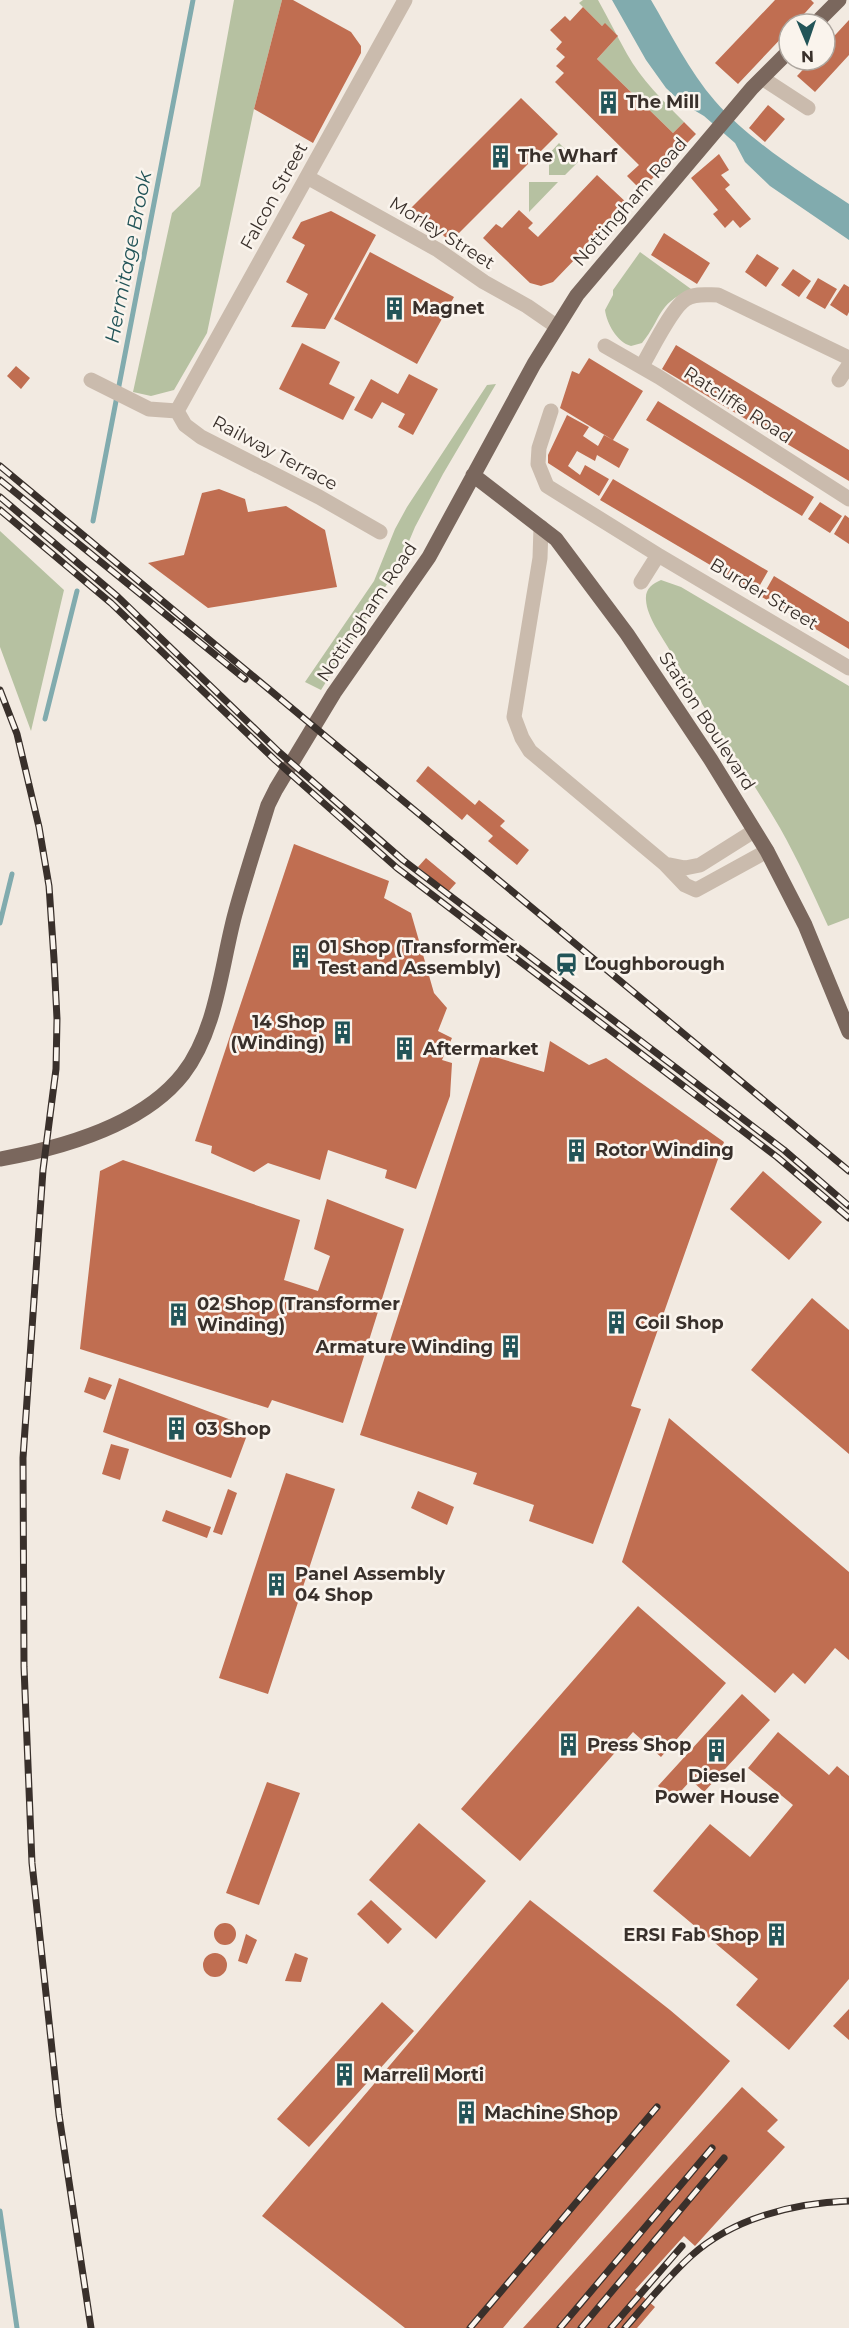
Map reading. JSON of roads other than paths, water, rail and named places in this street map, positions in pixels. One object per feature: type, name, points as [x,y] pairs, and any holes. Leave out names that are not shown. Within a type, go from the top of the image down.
[{"type":"main road","points":[[827,12],[839,0]]},
{"type":"main road","name":"Nottingham Road","points":[[0,1159],[84,1137],[145,1108],[176,1081],[193,1060],[215,1000],[234,915],[268,805],[276,789],[331,699],[429,556],[556,326],[588,282],[757,83],[777,63]]},
{"type":"main road","name":"Station Boulevard","points":[[472,476],[556,539],[627,634],[711,760],[767,851],[805,925],[849,1032]]},
{"type":"street","name":"Falcon Street","points":[[177,411],[405,0]]},
{"type":"street","points":[[757,83],[808,108]]},
{"type":"street","name":"Morley Street","points":[[307,177],[438,250],[484,282],[527,306],[556,326]]},
{"type":"street","points":[[642,366],[677,308],[685,299],[697,294],[718,295],[849,358]]},
{"type":"street","name":"Ratcliffe Road","points":[[605,346],[642,366],[849,500]]},
{"type":"street","points":[[839,380],[849,365]]},
{"type":"street","points":[[91,380],[149,409],[177,411]]},
{"type":"street","name":"Railway Terrace","points":[[177,411],[185,425],[201,437],[319,497],[380,532]]},
{"type":"street","name":"Burder Street","points":[[551,411],[539,448],[530,463],[547,486],[658,555],[849,668]]},
{"type":"street","points":[[541,527],[540,558],[514,717],[530,751],[665,864],[685,885],[696,890],[767,851]]},
{"type":"street","points":[[641,582],[658,555]]},
{"type":"street","points":[[665,864],[685,868],[700,865],[754,831]]},
{"type":"water","points":[[612,0],[651,0],[697,77],[729,116],[778,157],[849,204],[849,240],[770,186],[745,162],[735,143],[666,88],[646,60]]},
{"type":"waterway","name":"Hermitage Brook","points":[[93,521],[193,0]]},
{"type":"waterway","name":"Hermitage Brook","points":[[45,719],[77,591]]},
{"type":"waterway","name":"Hermitage Brook","points":[[0,923],[12,874]]},
{"type":"waterway","points":[[0,2211],[17,2328]]},
{"type":"railway","points":[[0,466],[849,1171]]},
{"type":"railway","points":[[0,480],[245,679]]},
{"type":"railway","points":[[0,497],[118,597],[279,752],[403,860],[784,1150],[849,1206]]},
{"type":"railway","points":[[0,510],[111,603],[275,760],[397,868],[777,1157],[849,1218]]},
{"type":"railway","points":[[0,690],[17,734],[39,827],[49,886],[54,959],[57,1019],[56,1069],[43,1170],[23,1458],[24,1667],[32,1863],[59,2115],[91,2328]]},
{"type":"railway","points":[[470,2328],[657,2107]]},
{"type":"railway","points":[[560,2328],[712,2148]]},
{"type":"railway","points":[[581,2328],[724,2158]]},
{"type":"railway","points":[[625,2328],[682,2264],[726,2232],[745,2222],[786,2209],[849,2201]]},
{"type":"railway","points":[[611,2328],[682,2246]]},
{"type":"place","name":"The Mill","points":[[608,102]]},
{"type":"place","name":"The Wharf","points":[[500,156]]},
{"type":"place","name":"Magnet","points":[[394,308]]},
{"type":"place","name":"01 Shop (Transformer Test and Assembly)","points":[[300,957]]},
{"type":"place","name":"Loughborough","points":[[566,964]]},
{"type":"place","name":"14 Shop (Winding)","points":[[343,1032]]},
{"type":"place","name":"Aftermarket","points":[[405,1049]]},
{"type":"place","name":"Rotor Winding","points":[[577,1150]]},
{"type":"place","name":"02 Shop (Transformer Winding)","points":[[179,1314]]},
{"type":"place","name":"Coil Shop","points":[[617,1323]]},
{"type":"place","name":"Armature Winding","points":[[511,1347]]},
{"type":"place","name":"03 Shop","points":[[177,1429]]},
{"type":"place","name":"Panel Assembly 04 Shop","points":[[277,1584]]},
{"type":"place","name":"Press Shop","points":[[569,1745]]},
{"type":"place","name":"Diesel Power House","points":[[717,1750]]},
{"type":"place","name":"ERSI Fab Shop","points":[[777,1935]]},
{"type":"place","name":"Marreli Morti","points":[[345,2075]]},
{"type":"place","name":"Machine Shop","points":[[466,2113]]}]
